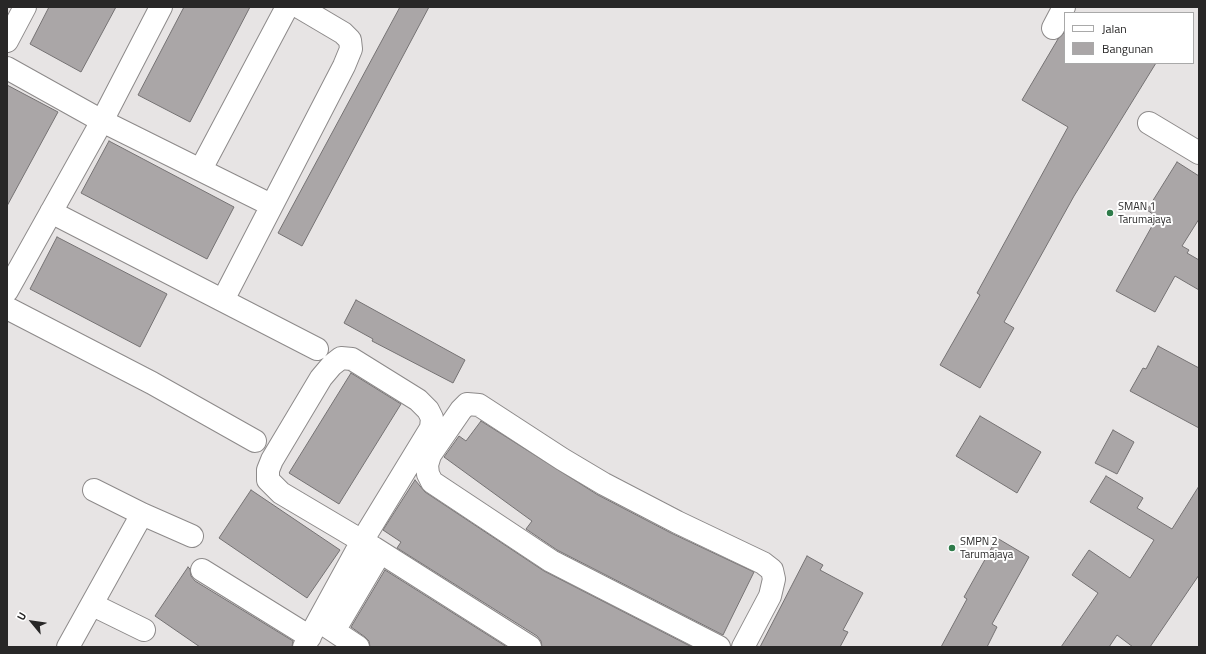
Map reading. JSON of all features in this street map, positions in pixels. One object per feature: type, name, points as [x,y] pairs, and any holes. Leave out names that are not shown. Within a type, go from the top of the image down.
[{"type":"street","points":[[7,41],[25,7]]},
{"type":"street","points":[[7,291],[102,120],[160,7]]},
{"type":"street","points":[[201,169],[287,7]]},
{"type":"street","points":[[223,300],[344,66],[351,49],[350,40],[342,33],[299,7]]},
{"type":"street","points":[[1053,28],[1064,7]]},
{"type":"street","points":[[7,68],[102,120],[271,205]]},
{"type":"street","points":[[1149,123],[1199,153]]},
{"type":"street","points":[[51,212],[317,349]]},
{"type":"street","points":[[7,308],[152,383],[255,441]]},
{"type":"street","points":[[317,634],[362,541],[431,428],[432,418],[428,410],[418,400],[352,359],[341,358],[332,365],[321,378],[272,460],[268,470],[268,480],[281,493],[362,541],[380,552],[530,647]]},
{"type":"street","points":[[719,647],[551,561],[432,482],[428,474],[427,466],[430,455],[461,410],[467,404],[479,405],[562,459],[604,484],[677,522],[763,563],[772,570],[774,579],[770,596],[744,647]]},
{"type":"street","points":[[94,490],[142,514],[192,536]]},
{"type":"street","points":[[68,647],[93,605],[142,514]]},
{"type":"street","points":[[317,634],[380,552]]},
{"type":"street","points":[[202,570],[317,634],[358,647]]},
{"type":"street","points":[[93,605],[144,630]]},
{"type":"building","points":[[49,7],[116,7],[81,72],[30,44]]},
{"type":"building","points":[[184,7],[250,7],[190,122],[138,95]]},
{"type":"building","points":[[400,7],[429,7],[302,246],[278,233]]},
{"type":"building","points":[[1064,33],[1064,64],[1155,64],[1074,196],[1004,322],[1014,328],[980,388],[940,365],[980,295],[977,293],[1068,127],[1022,100],[1058,39]]},
{"type":"building","points":[[7,85],[58,112],[7,206]]},
{"type":"building","points":[[109,141],[234,207],[207,259],[81,193]]},
{"type":"building","points":[[1177,162],[1199,176],[1199,219],[1182,246],[1189,250],[1187,253],[1199,260],[1199,290],[1175,276],[1155,312],[1116,291],[1157,217],[1147,210]]},
{"type":"building","points":[[57,237],[167,294],[140,347],[30,289]]},
{"type":"building","points":[[356,300],[465,360],[453,383],[372,341],[373,339],[344,323]]},
{"type":"building","points":[[1158,346],[1199,368],[1199,428],[1130,391],[1143,368],[1146,369]]},
{"type":"building","points":[[351,373],[401,404],[339,504],[289,473]]},
{"type":"building","points":[[980,416],[1041,452],[1017,493],[956,456]]},
{"type":"building","points":[[481,421],[598,495],[671,533],[754,572],[723,635],[557,550],[526,529],[532,521],[444,457],[459,436],[466,441]]},
{"type":"building","points":[[1113,430],[1134,442],[1117,474],[1095,463]]},
{"type":"building","points":[[1106,476],[1143,498],[1137,508],[1172,529],[1199,486],[1199,575],[1150,647],[1133,647],[1117,635],[1109,647],[1061,647],[1098,593],[1072,575],[1089,550],[1130,578],[1154,540],[1090,502]]},
{"type":"building","points":[[415,480],[425,492],[544,571],[692,647],[542,647],[541,641],[537,636],[397,548],[401,542],[383,530]]},
{"type":"building","points":[[251,490],[340,550],[307,598],[219,538]]},
{"type":"building","points":[[997,538],[1029,557],[992,624],[997,627],[987,647],[941,647],[967,599],[964,597]]},
{"type":"building","points":[[807,556],[823,565],[820,570],[863,593],[843,630],[848,632],[840,647],[760,647]]},
{"type":"building","points":[[188,567],[190,569],[191,576],[195,581],[293,641],[292,647],[200,647],[155,616]]},
{"type":"building","points":[[385,570],[507,647],[370,647],[369,641],[351,627]]},
{"type":"place","name":"SMAN 1 Tarumajaya","points":[[1110,213]]},
{"type":"place","name":"SMPN 2 Tarumajaya","points":[[952,548]]}]
